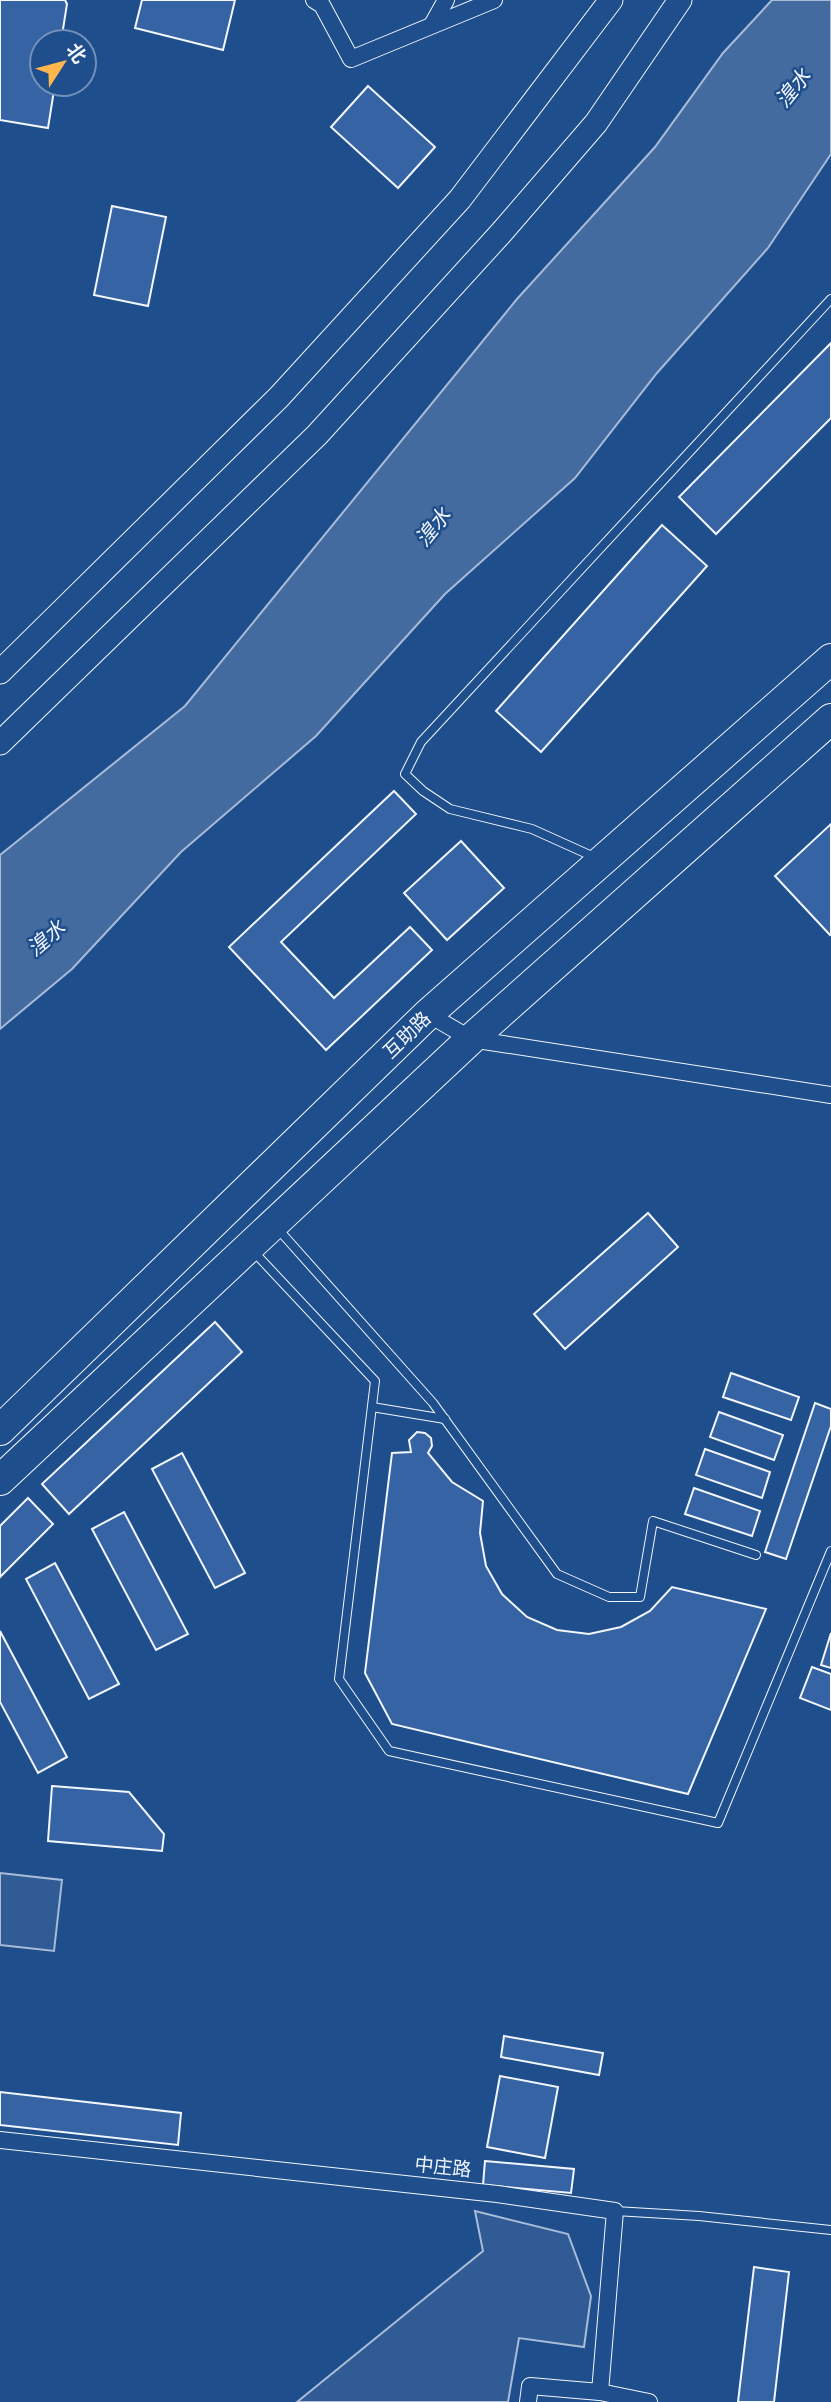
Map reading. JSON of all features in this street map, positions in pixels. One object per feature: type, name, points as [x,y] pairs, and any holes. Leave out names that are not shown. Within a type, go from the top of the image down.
[{"type":"highway","name":"互助路","points":[[0,1430],[428,1014],[831,659]]},
{"type":"highway","points":[[0,1480],[471,1040],[831,719]]},
{"type":"main road","points":[[0,672],[279,397],[460,199],[611,0]]},
{"type":"main road","points":[[0,743],[317,435],[483,253],[596,123],[680,0]]},
{"type":"street","points":[[314,0],[322,5],[351,59],[494,0]]},
{"type":"street","points":[[432,25],[446,0]]},
{"type":"street","points":[[428,1014],[471,1040],[831,1095]]},
{"type":"street","name":"中庄路","points":[[0,2140],[497,2194],[615,2211]]},
{"type":"street","points":[[600,2392],[615,2211]]},
{"type":"street","points":[[528,2402],[530,2385],[600,2392],[649,2402]]},
{"type":"lane","points":[[600,860],[532,829],[450,809],[423,792],[405,774],[421,742],[831,299]]},
{"type":"lane","points":[[273,1224],[433,1403],[557,1574],[609,1597],[640,1597],[653,1521],[757,1555]]},
{"type":"lane","points":[[249,1247],[375,1381],[339,1679],[388,1751],[718,1824],[831,1551]]},
{"type":"lane","points":[[372,1407],[445,1419]]},
{"type":"lane","points":[[615,2211],[699,2216],[831,2230]]},
{"type":"shaded area","points":[[0,1873],[62,1880],[54,1951],[0,1945]]},
{"type":"shaded area","points":[[475,2211],[568,2234],[591,2296],[584,2347],[519,2338],[508,2402],[297,2402],[483,2251]]},
{"type":"water","name":"湟水","points":[[772,0],[831,0],[831,154],[768,248],[657,373],[575,478],[445,594],[316,736],[181,852],[72,969],[0,1029],[0,855],[185,706],[517,299],[655,147],[723,53]]},
{"type":"building","points":[[0,0],[65,0],[67,4],[63,28],[28,28],[28,98],[53,98],[48,128],[0,120]]},
{"type":"building","points":[[142,0],[235,0],[223,50],[135,28]]},
{"type":"building","points":[[368,86],[435,147],[398,188],[331,127]]},
{"type":"building","points":[[112,206],[166,217],[148,306],[94,295]]},
{"type":"building","points":[[831,343],[831,418],[716,534],[679,497]]},
{"type":"building","points":[[662,525],[707,566],[541,752],[496,711]]},
{"type":"building","points":[[394,791],[416,814],[281,942],[334,998],[410,927],[432,950],[326,1050],[229,947]]},
{"type":"building","points":[[831,824],[831,934],[830,935],[775,876]]},
{"type":"building","points":[[461,841],[504,888],[447,940],[404,893]]},
{"type":"building","points":[[648,1213],[678,1247],[565,1349],[534,1314]]},
{"type":"building","points":[[215,1322],[242,1352],[69,1514],[42,1484]]},
{"type":"building","points":[[731,1373],[799,1397],[791,1420],[723,1397]]},
{"type":"building","points":[[815,1403],[831,1409],[831,1426],[786,1559],[765,1552]]},
{"type":"building","points":[[719,1412],[783,1435],[774,1460],[710,1437]]},
{"type":"building","points":[[417,1432],[425,1433],[431,1438],[432,1446],[428,1453],[452,1482],[483,1501],[480,1533],[486,1566],[502,1594],[527,1617],[557,1630],[589,1634],[621,1627],[650,1611],[672,1587],[766,1609],[688,1794],[392,1724],[365,1673],[392,1453],[411,1452],[409,1440]]},
{"type":"building","points":[[705,1449],[770,1472],[762,1498],[696,1475]]},
{"type":"building","points":[[182,1453],[245,1573],[215,1588],[152,1469]]},
{"type":"building","points":[[694,1488],[760,1511],[752,1536],[685,1514]]},
{"type":"building","points":[[28,1498],[53,1524],[0,1577],[0,1526]]},
{"type":"building","points":[[124,1512],[188,1634],[156,1650],[92,1529]]},
{"type":"building","points":[[55,1563],[119,1684],[89,1699],[26,1579]]},
{"type":"building","points":[[0,1631],[67,1757],[38,1773],[0,1702]]},
{"type":"building","points":[[831,1633],[831,1668],[821,1665]]},
{"type":"building","points":[[812,1667],[831,1674],[831,1710],[800,1698]]},
{"type":"building","points":[[52,1786],[129,1792],[164,1834],[162,1851],[48,1841]]},
{"type":"building","points":[[504,2036],[603,2053],[599,2075],[501,2057]]},
{"type":"building","points":[[500,2076],[558,2087],[545,2158],[487,2147]]},
{"type":"building","points":[[0,2092],[181,2113],[178,2145],[0,2125]]},
{"type":"building","points":[[485,2161],[574,2169],[571,2193],[483,2185]]},
{"type":"building","points":[[754,2267],[789,2272],[774,2402],[738,2402]]}]
